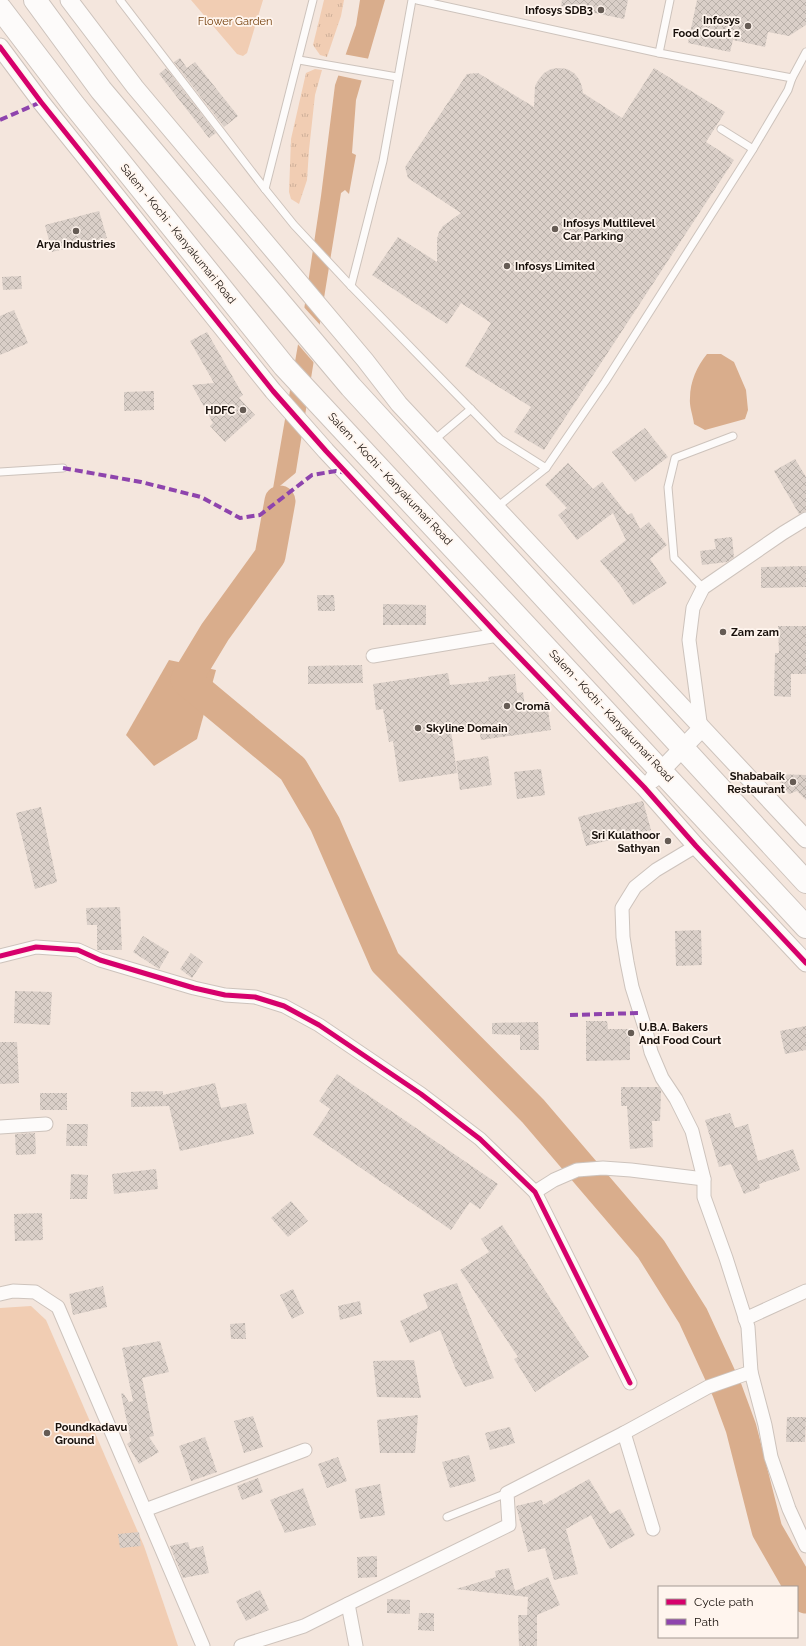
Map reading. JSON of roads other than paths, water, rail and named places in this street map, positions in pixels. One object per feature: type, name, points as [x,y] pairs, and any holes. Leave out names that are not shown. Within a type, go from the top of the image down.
[{"type":"highway","points":[[35,0],[101,90],[351,388],[806,882]]},
{"type":"highway","name":"Salem - Kochi - Kanyakumari Road","points":[[0,8],[74,105],[284,366],[806,927]]},
{"type":"street","points":[[69,0],[135,87],[365,360],[399,404],[432,441],[497,507],[701,729],[806,840]]},
{"type":"street","points":[[0,47],[46,108],[273,392],[498,635],[644,787],[696,846],[806,963]]},
{"type":"street","points":[[701,729],[689,640],[693,608],[703,588],[806,519]]},
{"type":"street","points":[[373,656],[498,635]]},
{"type":"street","points":[[644,787],[701,729]]},
{"type":"street","points":[[696,846],[656,870],[635,887],[622,908],[623,930],[632,987],[651,1052],[662,1078],[676,1099],[692,1131],[704,1179],[704,1197],[726,1258],[748,1328],[752,1372],[771,1457],[789,1509],[806,1546]]},
{"type":"street","points":[[0,956],[36,947],[78,950],[100,960],[194,988],[225,995],[255,997],[284,1006],[319,1025],[420,1094],[480,1140],[535,1192],[630,1383]]},
{"type":"street","points":[[0,1127],[46,1124]]},
{"type":"street","points":[[535,1192],[554,1180],[576,1170],[603,1168],[704,1179]]},
{"type":"street","points":[[0,1294],[12,1290],[35,1292],[58,1307],[203,1646]]},
{"type":"street","points":[[745,1319],[806,1291]]},
{"type":"street","points":[[241,1646],[304,1626],[509,1525],[507,1493],[624,1433],[708,1387],[752,1372]]},
{"type":"street","points":[[624,1433],[653,1529]]},
{"type":"street","points":[[145,1510],[305,1450]]},
{"type":"street","points":[[348,1604],[356,1646]]},
{"type":"lane","points":[[120,0],[265,189],[294,224],[351,286],[500,439],[546,468]]},
{"type":"lane","points":[[265,189],[313,0]]},
{"type":"lane","points":[[351,286],[383,160],[412,0]]},
{"type":"lane","points":[[417,0],[660,53],[792,78]]},
{"type":"lane","points":[[660,53],[670,0]]},
{"type":"lane","points":[[497,507],[546,468],[605,382],[754,149],[788,90],[792,78],[806,52]]},
{"type":"lane","points":[[299,60],[397,77]]},
{"type":"lane","points":[[721,129],[754,149]]},
{"type":"lane","points":[[432,441],[471,408]]},
{"type":"lane","points":[[703,588],[674,558],[668,487],[675,458],[733,436]]},
{"type":"lane","points":[[0,472],[63,468]]},
{"type":"lane","points":[[447,1517],[507,1493]]},
{"type":"waterway","points":[[280,501],[270,556],[215,632],[186,680],[293,769],[325,824],[385,962],[533,1111],[651,1249],[693,1316],[727,1390],[741,1428],[767,1530],[806,1598]]},
{"type":"place","name":"Infosys SDB3","points":[[601,10]]},
{"type":"place","name":"Infosys Food Court 2","points":[[748,26]]},
{"type":"place","name":"Infosys Multilevel Car Parking","points":[[555,229]]},
{"type":"place","name":"Arya Industries","points":[[76,231]]},
{"type":"place","name":"Infosys Limited","points":[[507,266]]},
{"type":"place","name":"HDFC","points":[[243,410]]},
{"type":"place","name":"Zam zam","points":[[723,632]]},
{"type":"place","name":"Cromā","points":[[507,706]]},
{"type":"place","name":"Skyline Domain","points":[[418,728]]},
{"type":"place","name":"Shababaik Restaurant","points":[[793,782]]},
{"type":"place","name":"Sri Kulathoor Sathyan","points":[[668,841]]},
{"type":"place","name":"U.B.A. Bakers And Food Court","points":[[631,1033]]},
{"type":"place","name":"Poundkadavu Ground","points":[[47,1433]]},
{"type":"park label","name":"Flower Garden","points":[[235,21]]}]
